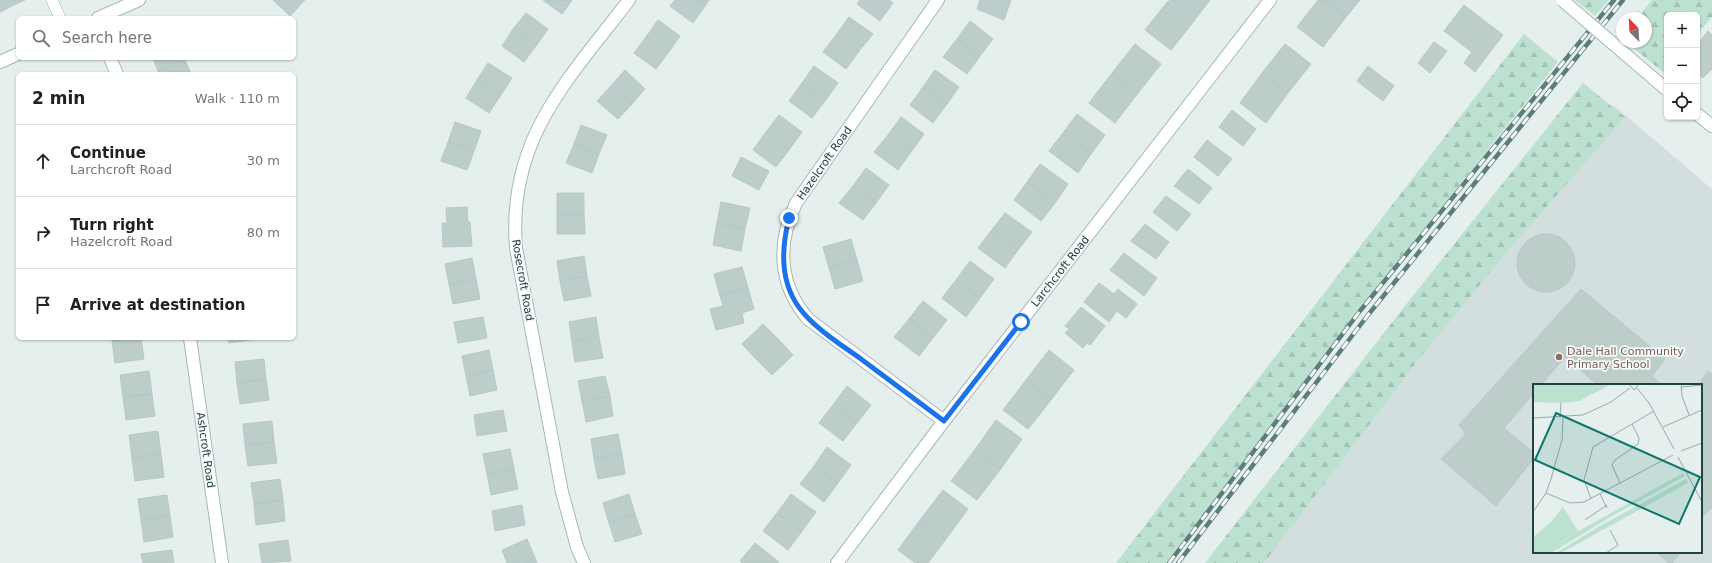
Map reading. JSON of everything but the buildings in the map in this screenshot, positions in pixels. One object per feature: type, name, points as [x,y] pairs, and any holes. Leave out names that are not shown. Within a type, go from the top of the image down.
[{"type":"street","points":[[103,16],[139,0]]},
{"type":"street","name":"Rosecroft Road","points":[[584,563],[577,547],[562,492],[516,248],[515,212],[519,178],[539,125],[563,86],[629,0]]},
{"type":"street","name":"Hazelcroft Road","points":[[938,0],[796,203],[789,218],[783,259],[791,293],[800,309],[808,319],[944,421]]},
{"type":"street","name":"Larchcroft Road","points":[[837,563],[944,421],[1270,0]]},
{"type":"street","points":[[1562,0],[1664,87]]},
{"type":"street","points":[[0,62],[16,55]]},
{"type":"street","points":[[111,60],[116,72]]},
{"type":"street","points":[[1700,116],[1712,126]]},
{"type":"street","name":"Ashcroft Road","points":[[190,340],[222,563]]},
{"type":"lane","points":[[52,0],[59,16]]},
{"type":"shaded area","name":"Dale Hall Community Primary School","points":[[1613,105],[1712,189],[1712,563],[1262,563],[1425,329]]},
{"type":"green space","points":[[1575,0],[1609,0],[1595,16]]},
{"type":"green space","points":[[1652,0],[1712,0],[1712,17],[1700,31],[1700,12],[1664,12],[1663,72],[1633,48],[1652,48],[1652,12],[1642,12]]},
{"type":"green space","points":[[1524,34],[1558,62],[1360,309],[1166,563],[1116,563]]},
{"type":"green space","points":[[1583,83],[1625,117],[1500,260],[1419,359],[1264,563],[1205,563],[1408,302]]},
{"type":"railway","points":[[1169,563],[1360,311],[1614,0]]},
{"type":"railway","points":[[1178,563],[1368,315],[1623,0]]},
{"type":"place","name":"Dale Hall Community Primary School","points":[[1559,357]]},
{"type":"route","points":[[789,218],[783,246],[783,259],[789,288],[800,309],[808,319],[819,328],[944,421],[1021,322]]}]
